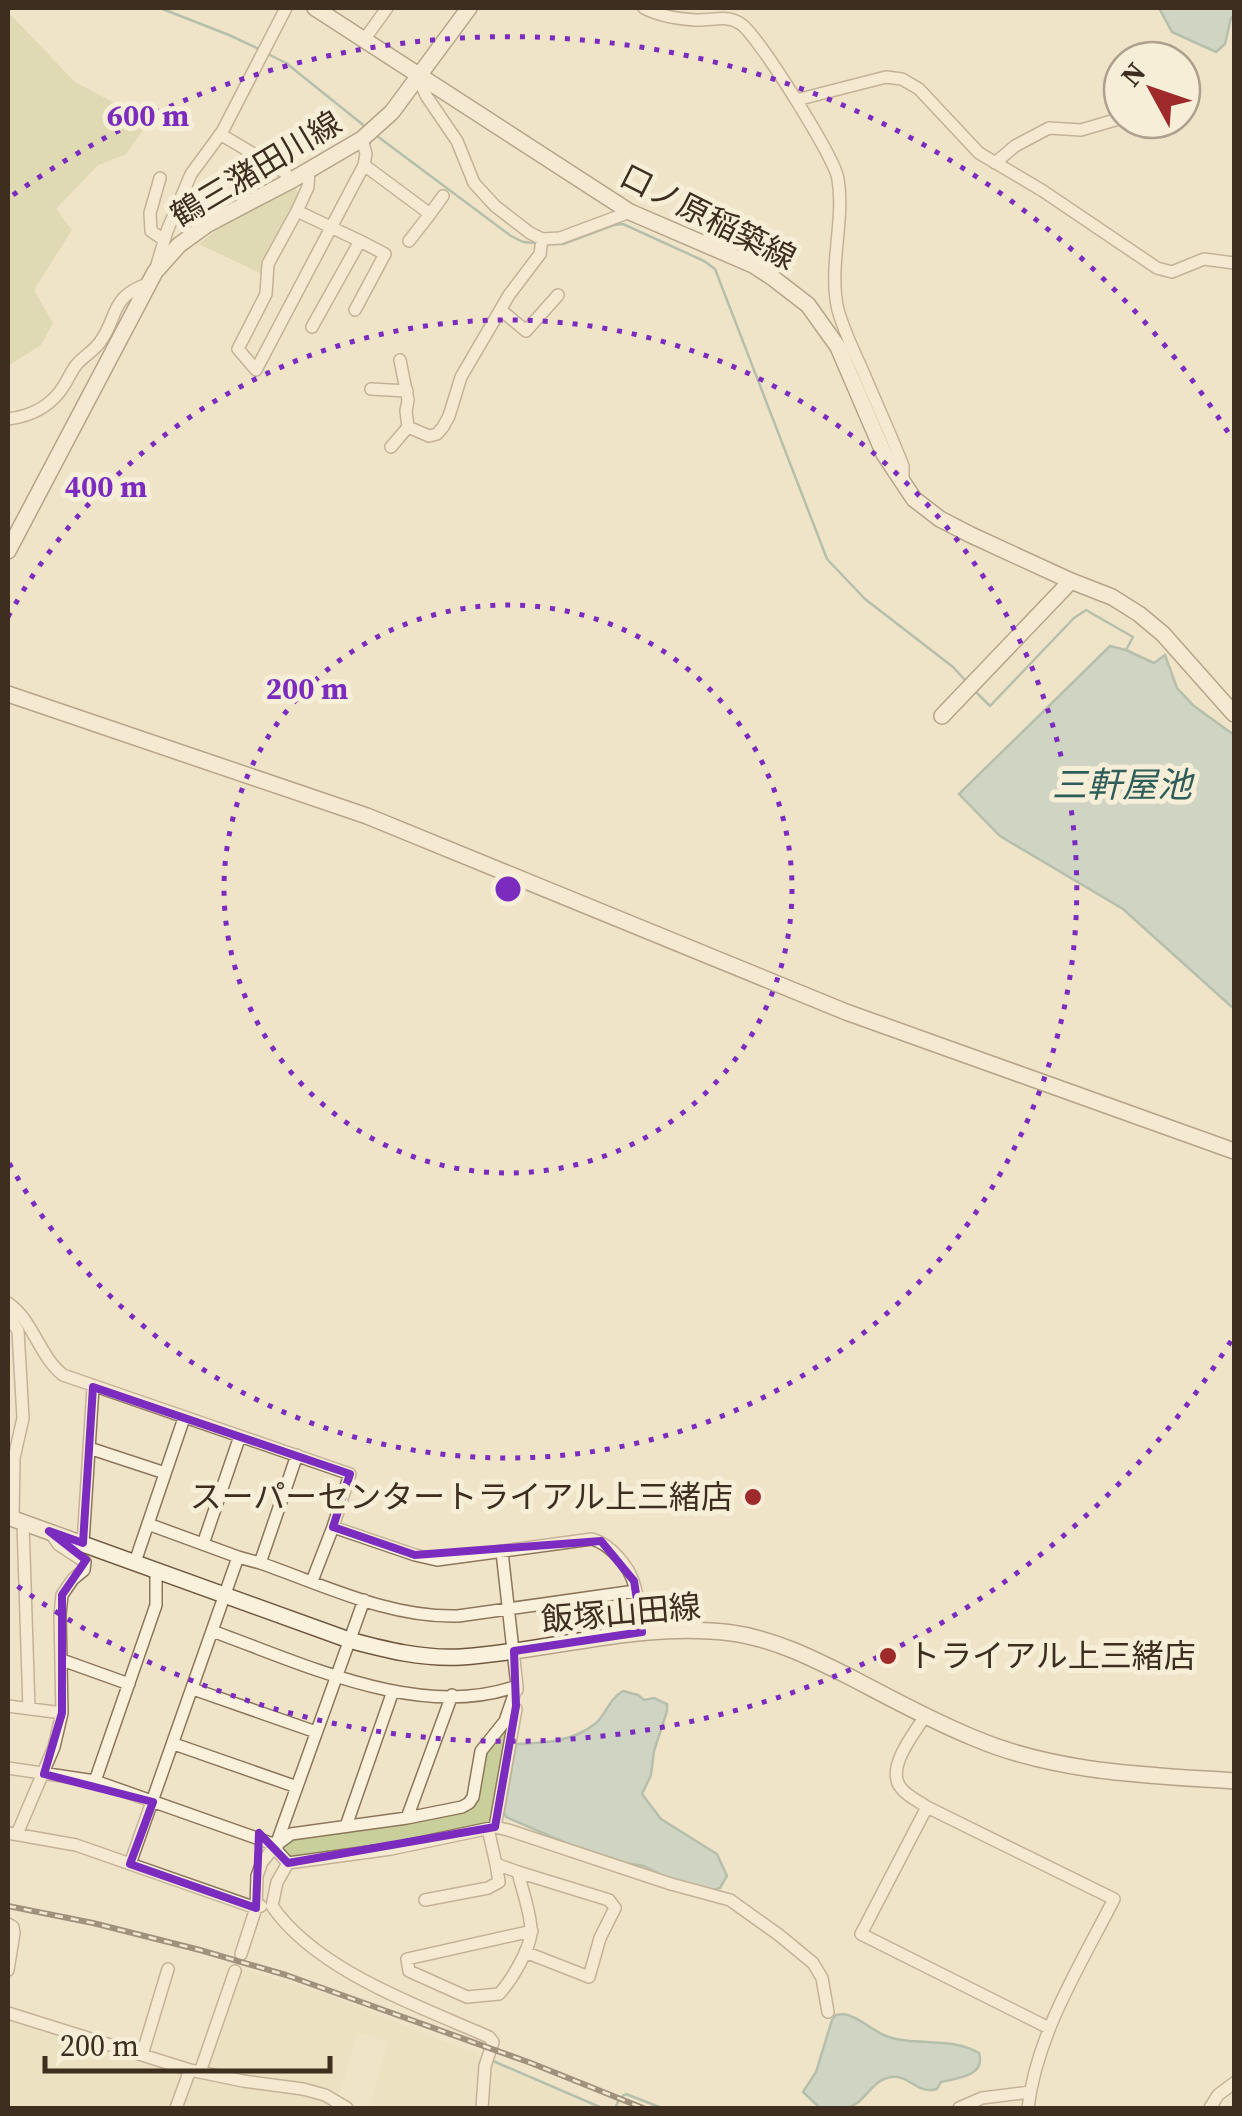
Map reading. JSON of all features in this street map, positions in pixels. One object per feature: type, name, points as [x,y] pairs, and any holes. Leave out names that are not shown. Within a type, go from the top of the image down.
[{"type":"main road","name":"口ノ原稲築線","points":[[315,8],[630,212],[774,278],[808,305],[838,347],[884,454],[914,499],[940,519],[1071,582],[1112,597],[1139,614],[1164,634],[1234,714]]},
{"type":"main road","name":"鶴三潴田川線","points":[[8,551],[151,278],[179,245],[208,224],[362,139],[392,112],[469,8]]},
{"type":"main road","points":[[942,716],[1071,582]]},
{"type":"main road","points":[[8,694],[367,816],[846,1012],[1234,1151]]},
{"type":"main road","name":"飯塚山田線","points":[[15,1520],[349,1640],[400,1653],[460,1657],[642,1632],[733,1633],[774,1643],[814,1659],[925,1716],[1002,1749],[1046,1762],[1122,1773],[1234,1781]]},
{"type":"street","points":[[8,419],[54,401],[74,368],[101,342],[116,306],[151,278],[190,174],[220,134],[286,8]]},
{"type":"street","points":[[364,40],[387,8]]},
{"type":"street","points":[[644,8],[683,18],[736,20],[753,36],[834,163],[838,176],[838,308],[903,466],[902,484]]},
{"type":"street","points":[[417,76],[458,141],[474,183],[495,206],[530,233],[542,239],[560,238],[630,212]]},
{"type":"street","points":[[796,100],[886,76],[902,78],[918,89],[979,154],[1043,190],[1164,272],[1204,258],[1234,262]]},
{"type":"street","points":[[995,163],[1015,146],[1049,128],[1081,130],[1102,124]]},
{"type":"street","points":[[220,134],[292,180]]},
{"type":"street","points":[[310,170],[308,187],[268,264],[266,294],[238,350],[256,370],[364,165],[362,139]]},
{"type":"street","points":[[364,165],[430,214]]},
{"type":"street","points":[[160,178],[150,222],[151,231],[164,240]]},
{"type":"street","points":[[410,241],[443,196]]},
{"type":"street","points":[[297,211],[385,254],[355,310]]},
{"type":"street","points":[[408,427],[429,436],[443,427],[462,376],[509,295],[540,254],[542,239]]},
{"type":"street","points":[[312,327],[360,241]]},
{"type":"street","points":[[501,310],[526,332],[558,295]]},
{"type":"street","points":[[391,448],[408,427],[400,360]]},
{"type":"street","points":[[371,389],[406,391]]},
{"type":"street","points":[[8,1303],[17,1310],[53,1368],[63,1375],[350,1474],[312,1580]]},
{"type":"street","points":[[8,1315],[18,1331],[23,1418],[14,1458],[15,1520],[28,1709]]},
{"type":"street","points":[[82,1542],[93,1387]]},
{"type":"street","points":[[135,1562],[184,1418]]},
{"type":"street","points":[[203,1544],[240,1436]]},
{"type":"street","points":[[89,1448],[165,1473]]},
{"type":"street","points":[[260,1563],[297,1455]]},
{"type":"street","points":[[148,1524],[382,1606],[433,1616],[458,1616],[636,1591]]},
{"type":"street","points":[[334,1527],[437,1560],[592,1538],[611,1548],[634,1581],[642,1632]]},
{"type":"street","points":[[49,1531],[59,1546],[85,1562],[84,1570],[62,1596],[62,1713],[54,1748],[12,1834],[76,1845],[256,1908],[272,1903]]},
{"type":"street","points":[[424,1900],[488,1888],[499,1882],[492,1828],[517,1686],[502,1552]]},
{"type":"street","points":[[130,1864],[238,1557]]},
{"type":"street","points":[[95,1782],[156,1605],[156,1570]]},
{"type":"street","points":[[288,1863],[276,1845],[364,1600]]},
{"type":"street","points":[[212,1631],[336,1676],[393,1691],[452,1696],[517,1686]]},
{"type":"street","points":[[62,1660],[128,1684]]},
{"type":"street","points":[[241,1954],[256,1908],[257,1876],[262,1862],[276,1845],[291,1834],[406,1818],[469,1803],[481,1751],[504,1721],[517,1686]]},
{"type":"street","points":[[193,1689],[316,1732]]},
{"type":"street","points":[[346,1826],[393,1691]]},
{"type":"street","points":[[406,1818],[452,1696]]},
{"type":"street","points":[[8,1706],[62,1713]]},
{"type":"street","points":[[925,1716],[896,1771],[898,1785],[927,1807],[1114,1899],[1049,2028],[1037,2059],[1028,2108]]},
{"type":"street","points":[[174,1744],[297,1787]]},
{"type":"street","points":[[8,1768],[95,1782],[276,1845]]},
{"type":"street","points":[[927,1807],[861,1934],[1049,2028]]},
{"type":"street","points":[[288,1863],[391,1849],[492,1828],[730,1900],[812,1963],[822,1978],[828,2012]]},
{"type":"street","points":[[288,1863],[277,1882],[272,1903],[301,1937],[391,1995],[493,2042],[482,2108]]},
{"type":"street","points":[[496,1864],[608,1900],[615,1908],[600,1938],[589,1977],[525,1952]]},
{"type":"street","points":[[518,1872],[532,1931],[508,1985],[499,1994],[466,1998],[409,1971],[407,1959],[532,1931]]},
{"type":"street","points":[[8,1924],[14,1933],[8,1970]]},
{"type":"street","points":[[142,2055],[168,1969]]},
{"type":"street","points":[[176,2108],[235,1971]]},
{"type":"street","points":[[8,2013],[195,2071],[242,2082],[303,2089],[347,2108]]},
{"type":"street","points":[[1210,2108],[1218,2095],[1234,2083]]},
{"type":"street","points":[[960,2108],[982,2098],[1030,2092]]},
{"type":"highlighted area","points":[[93,1387],[350,1474],[333,1527],[415,1555],[601,1541],[634,1581],[642,1632],[514,1651],[516,1706],[495,1827],[288,1863],[259,1833],[256,1908],[130,1864],[153,1802],[44,1774],[62,1713],[62,1595],[86,1560],[49,1531],[83,1543]]},
{"type":"shaded area","points":[[242,1969],[329,1995],[594,2108],[369,2108],[388,2042],[358,2032],[338,2098],[204,2068]]},
{"type":"shaded area","points":[[8,2020],[184,2074],[301,2094],[334,2108],[8,2108]]},
{"type":"green space","points":[[8,12],[75,82],[147,125],[125,155],[98,165],[56,209],[72,230],[34,290],[53,323],[41,345],[8,366]]},
{"type":"green space","points":[[295,184],[296,201],[262,263],[262,274],[199,244],[227,221]]},
{"type":"green space","points":[[502,1730],[507,1731],[493,1819],[487,1825],[390,1846],[294,1858],[282,1851],[287,1839],[468,1809],[484,1754]]},
{"type":"water","points":[[1159,8],[1234,8],[1225,44],[1216,52],[1202,46],[1202,40],[1190,40],[1172,32]]},
{"type":"water","name":"三軒屋池","points":[[1110,646],[1154,663],[1165,655],[1177,688],[1194,706],[1234,735],[1234,1009],[1123,909],[1000,836],[959,794]]},
{"type":"water","points":[[623,1691],[667,1704],[651,1775],[642,1794],[661,1819],[717,1854],[727,1876],[720,1888],[713,1890],[669,1879],[644,1866],[566,1843],[504,1813],[516,1744],[548,1742],[578,1734],[596,1723]]},
{"type":"water","points":[[844,2014],[897,2039],[968,2048],[979,2053],[978,2067],[969,2075],[941,2082],[937,2089],[930,2090],[892,2077],[878,2082],[852,2106],[820,2108],[803,2092],[816,2072],[832,2020]]},
{"type":"waterway","points":[[160,8],[259,49]]},
{"type":"waterway","points":[[266,53],[286,63],[367,128]]},
{"type":"waterway","points":[[377,136],[511,236],[535,243]]},
{"type":"waterway","points":[[548,244],[563,244],[623,224],[715,269],[827,559],[865,599],[966,681]]},
{"type":"waterway","points":[[974,690],[990,706],[1086,610],[1133,637],[1126,650]]},
{"type":"waterway","points":[[493,2061],[602,2108]]},
{"type":"waterway","points":[[621,2097],[626,2094],[662,2108]]},
{"type":"waterway","points":[[615,2108],[618,2102]]},
{"type":"railway","points":[[8,1906],[93,1923],[286,1975],[531,2063],[643,2108]]},
{"type":"place","name":"スーパーセンタートライアル上三緒店","points":[[753,1497]]},
{"type":"place","name":"トライアル上三緒店","points":[[888,1656]]}]
